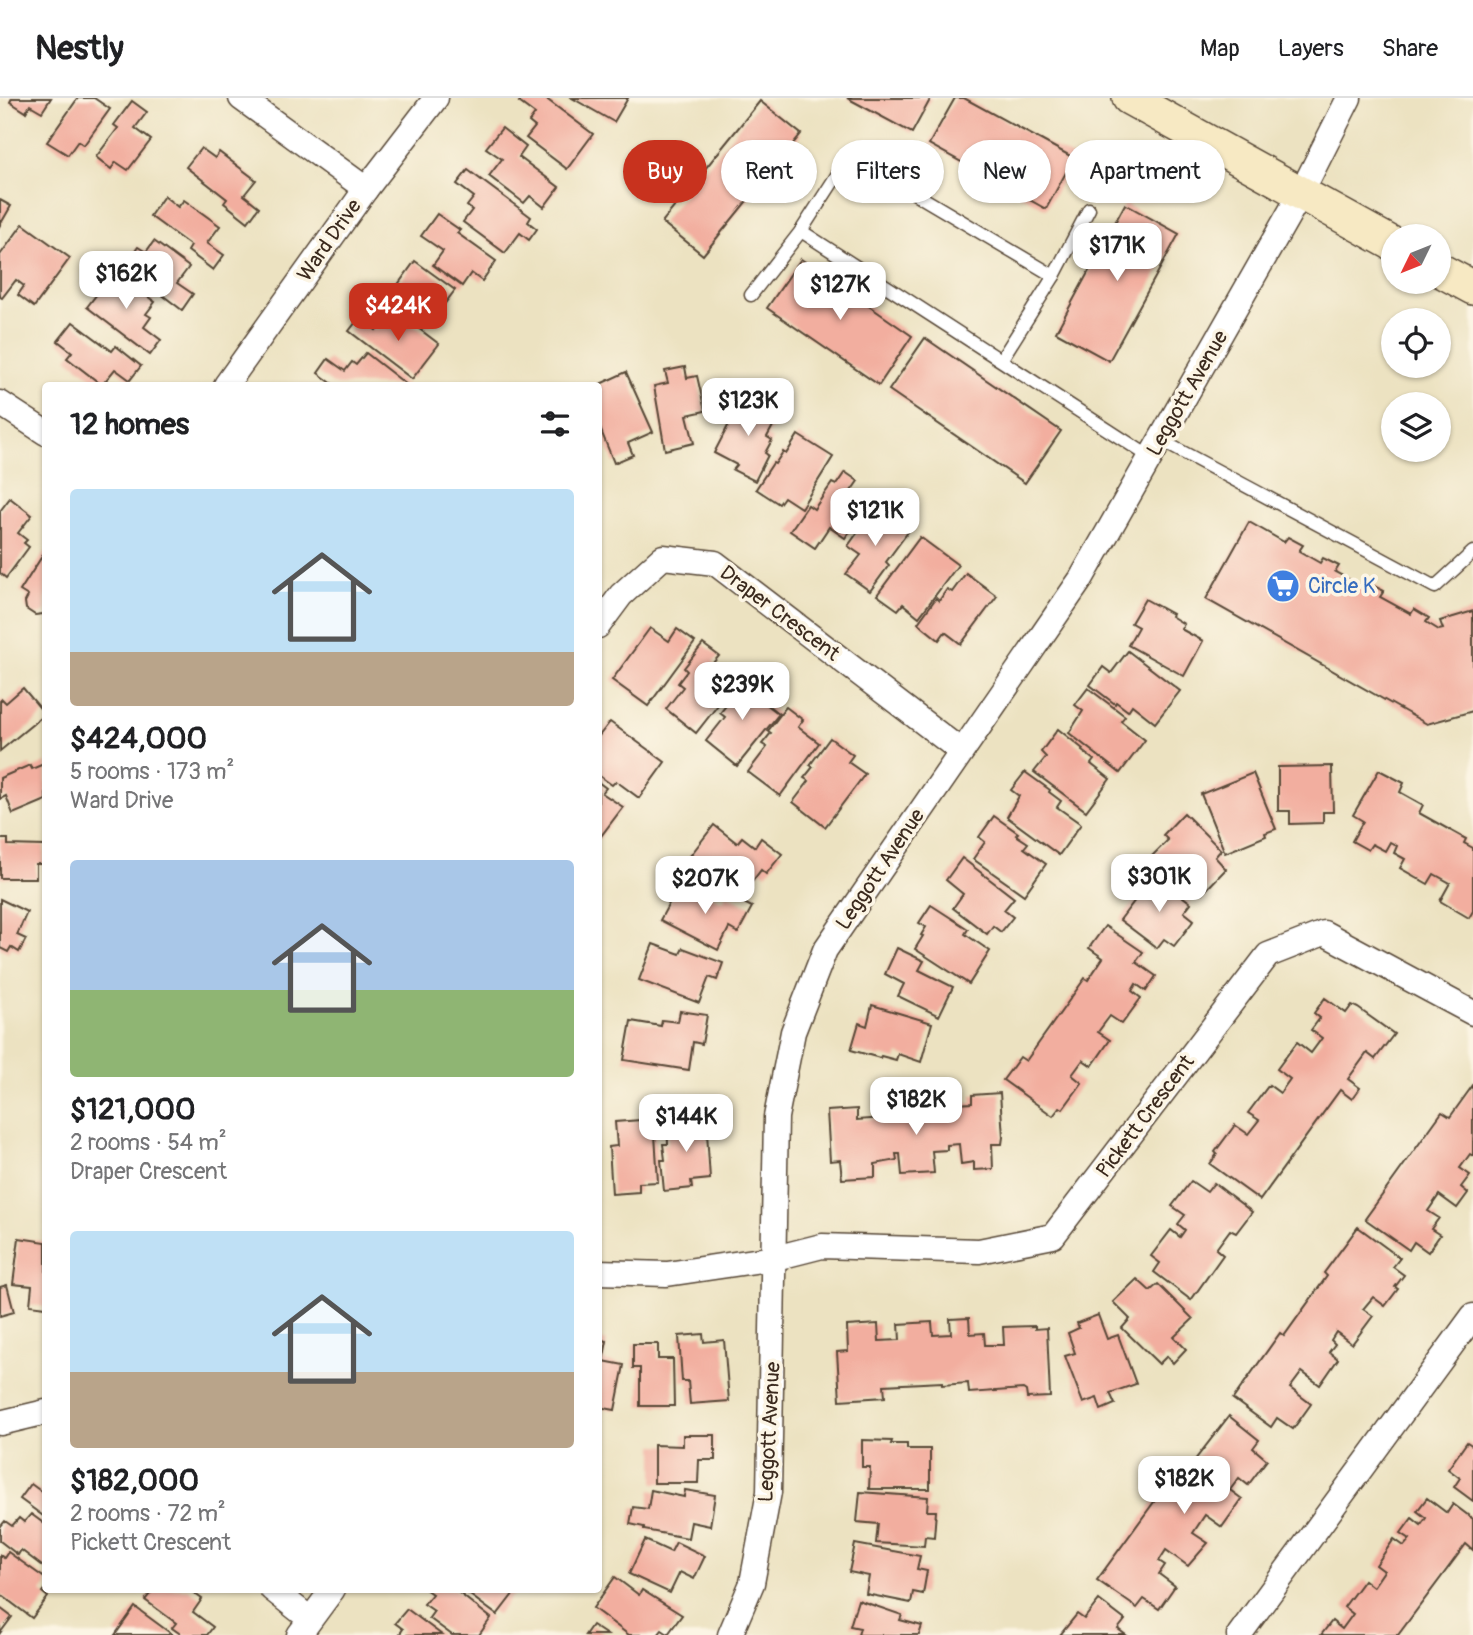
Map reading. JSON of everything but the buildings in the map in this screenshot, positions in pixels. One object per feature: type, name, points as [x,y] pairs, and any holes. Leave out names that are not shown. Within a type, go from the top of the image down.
[{"type":"street","points":[[241,98],[366,188]]},
{"type":"street","name":"Ward Drive","points":[[228,382],[366,188],[436,98]]},
{"type":"street","points":[[1129,98],[1381,237]]},
{"type":"street","name":"Leggott Avenue","points":[[730,1635],[752,1583],[769,1492],[776,1117],[793,1032],[825,950],[1081,579],[1301,193],[1349,98]]},
{"type":"street","points":[[1451,276],[1473,288]]},
{"type":"street","points":[[0,403],[42,430]]},
{"type":"street","name":"Draper Crescent","points":[[602,621],[621,595],[663,557],[715,563],[961,751]]},
{"type":"street","name":"Pickett Crescent","points":[[775,1258],[822,1245],[979,1251],[1053,1236],[1268,955],[1324,933],[1473,1013]]},
{"type":"street","points":[[602,1272],[667,1274],[775,1258]]},
{"type":"street","points":[[1239,1635],[1473,1316]]},
{"type":"street","points":[[0,1423],[42,1413]]},
{"type":"street","points":[[275,1593],[304,1627],[329,1593]]},
{"type":"lane","points":[[751,295],[801,231],[850,155],[1054,275]]},
{"type":"lane","points":[[1001,360],[1054,275],[1090,209]]},
{"type":"lane","points":[[801,231],[1001,360],[1155,448],[1436,587],[1473,552]]},
{"type":"place","name":"Circle K","points":[[1283,586]]}]
